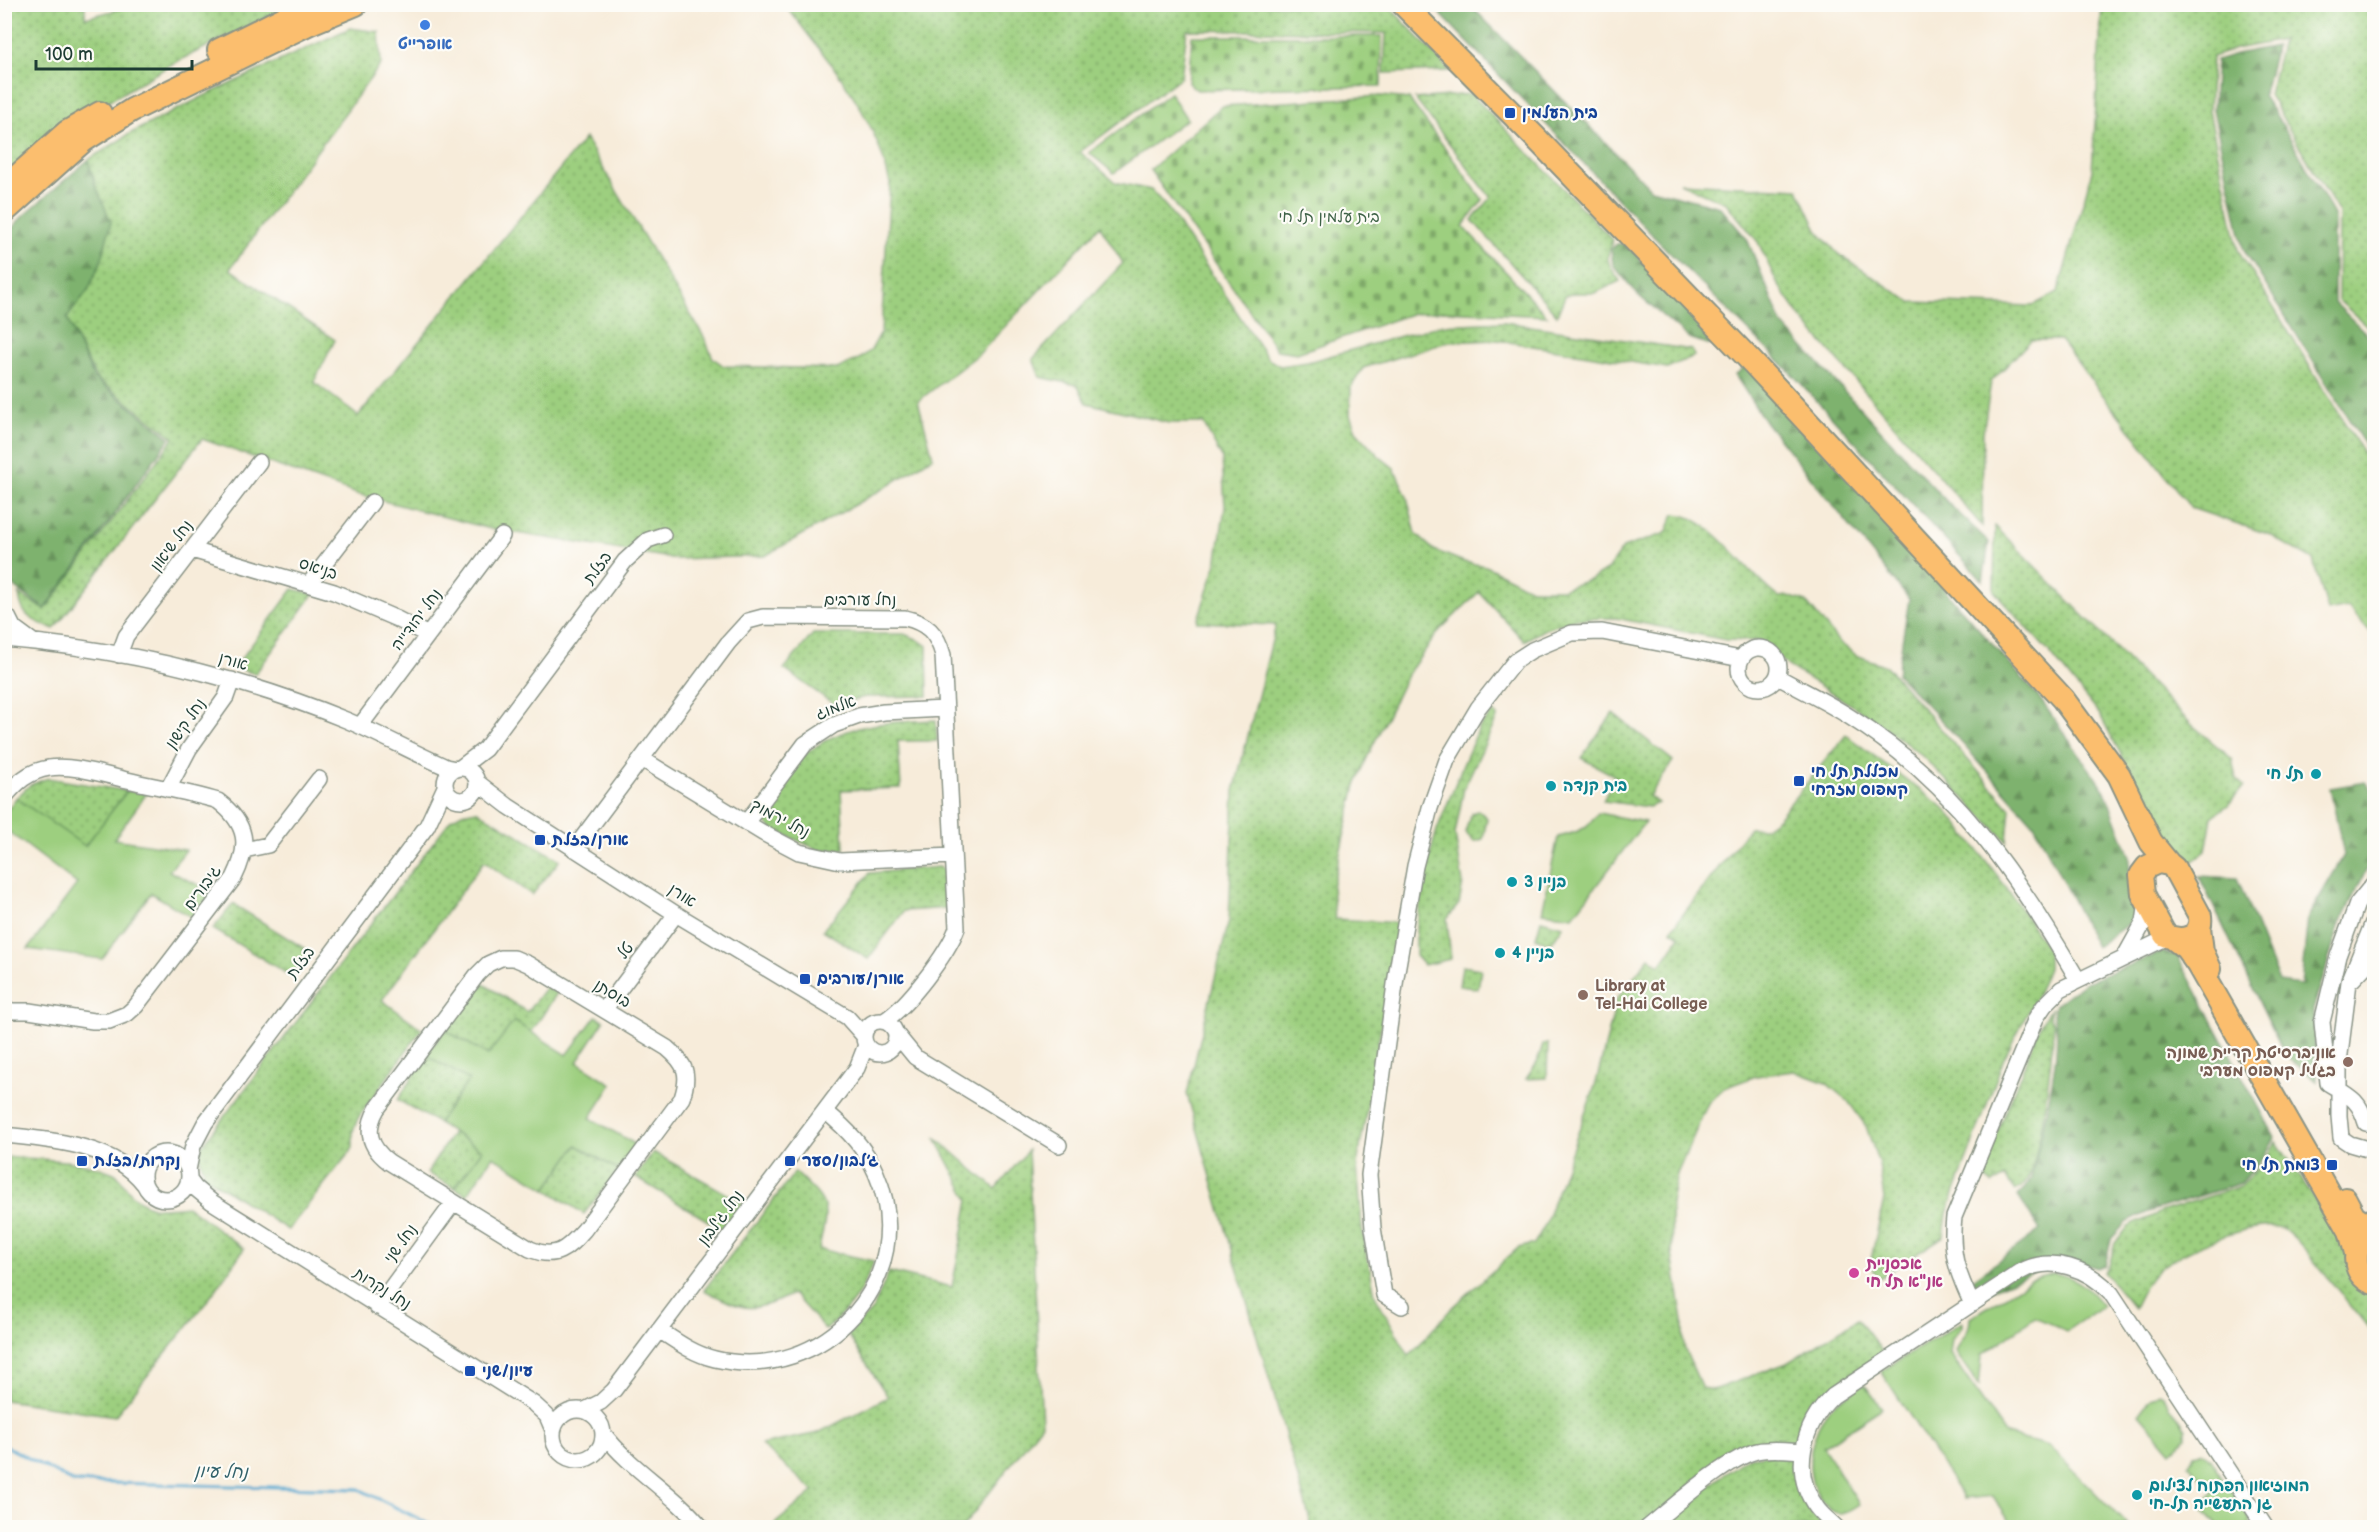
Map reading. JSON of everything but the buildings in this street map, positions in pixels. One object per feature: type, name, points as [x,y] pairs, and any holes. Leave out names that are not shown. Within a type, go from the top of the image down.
[{"type":"highway","points":[[4,188],[67,132],[113,105],[312,4]]},
{"type":"highway","points":[[4,212],[83,141],[132,110],[308,24],[356,4]]},
{"type":"highway","points":[[1403,4],[1753,363],[2063,699],[2119,775],[2151,842],[2178,874],[2198,911],[2201,921],[2199,927],[2189,938],[2180,940],[2171,938]]},
{"type":"highway","points":[[2063,699],[2111,783],[2138,844],[2141,854],[2141,887],[2162,931],[2186,948],[2198,965],[2350,1231],[2358,1270],[2363,1277],[2374,1283]]},
{"type":"highway","points":[[2141,875],[2152,864],[2158,862],[2169,864]]},
{"type":"highway","points":[[2199,927],[2202,951],[2213,975],[2354,1216],[2374,1231],[2364,1239],[2356,1253]]},
{"type":"street","name":"נחל שיאון","points":[[119,655],[126,636],[259,462]]},
{"type":"street","points":[[309,585],[372,502]]},
{"type":"street","name":"בזלת","points":[[458,769],[485,748],[625,561],[648,540],[663,535]]},
{"type":"street","name":"נחל יהודייה","points":[[360,726],[502,536]]},
{"type":"street","name":"בניאס","points":[[192,550],[309,585],[366,606],[428,635]]},
{"type":"street","points":[[6,617],[13,627],[34,642]]},
{"type":"street","name":"נחל עורבים","points":[[574,849],[748,621],[756,618],[905,618],[918,621],[932,630],[939,641],[943,655],[957,928],[945,950],[903,1006],[897,1021],[888,1027]]},
{"type":"street","points":[[1402,1306],[1384,1294],[1373,1228],[1369,1175],[1396,976],[1415,866],[1430,808],[1447,760],[1478,708],[1515,661],[1532,650],[1572,633],[1602,632],[1741,659]]},
{"type":"street","name":"אורן","points":[[4,639],[119,655],[232,680],[295,700],[360,726],[446,767],[458,769]]},
{"type":"street","points":[[1754,648],[1771,651],[1780,666],[1778,677],[1764,688],[1752,687],[1742,679],[1741,659],[1754,648]]},
{"type":"street","points":[[1778,677],[1850,717],[1907,759],[1947,795],[2006,863],[2078,980]]},
{"type":"street","name":"נחל קישון","points":[[168,789],[189,748],[226,697],[232,680]]},
{"type":"street","name":"אלמוג","points":[[746,823],[805,744],[834,725],[859,716],[884,712],[945,709]]},
{"type":"street","name":"בזלת","points":[[476,779],[485,748]]},
{"type":"street","name":"אורן","points":[[412,751],[445,785]]},
{"type":"street","name":"נחל ירמוך","points":[[642,759],[784,845],[820,858],[840,861],[953,856]]},
{"type":"street","points":[[4,798],[26,776],[51,767],[84,771],[168,789],[218,801],[231,811],[239,824],[244,850],[268,845],[319,779]]},
{"type":"street","points":[[458,769],[468,770],[476,779],[473,795],[463,800],[449,795],[445,785],[448,774],[458,769]]},
{"type":"street","name":"אורן","points":[[476,779],[508,806],[574,849],[676,914],[839,1012],[854,1023],[874,1047]]},
{"type":"street","name":"בזלת","points":[[427,826],[445,785]]},
{"type":"street","name":"בזלת","points":[[188,1175],[193,1146],[205,1123],[427,826],[441,813],[463,800]]},
{"type":"street","name":"אורן","points":[[463,800],[488,800],[508,806]]},
{"type":"street","name":"גיבורים","points":[[4,1011],[29,1011],[93,1021],[109,1021],[127,1014],[136,1006],[234,878],[244,858],[244,850]]},
{"type":"street","points":[[2374,883],[2357,904],[2338,956],[2322,1022],[2328,1083],[2353,1098],[2361,1107],[2366,1123],[2374,1124]]},
{"type":"street","points":[[2125,956],[2144,922],[2147,902]]},
{"type":"street","name":"טל","points":[[604,1010],[676,914]]},
{"type":"street","points":[[2374,920],[2349,982],[2339,1062],[2338,1116],[2341,1138],[2350,1144],[2374,1151]]},
{"type":"street","points":[[1972,1304],[1958,1273],[1952,1251],[1954,1217],[2036,1018],[2053,997],[2078,980],[2125,956],[2171,938]]},
{"type":"street","points":[[2349,982],[2374,957]]},
{"type":"street","name":"בוסתן","points":[[501,958],[514,958],[528,964],[604,1010],[667,1048],[679,1058],[685,1069],[687,1083],[678,1105],[571,1245],[555,1253],[543,1254],[530,1249],[378,1154],[372,1144],[369,1131],[371,1120],[377,1109],[477,975],[488,964],[501,958]]},
{"type":"street","name":"אורן","points":[[839,1012],[888,1027]]},
{"type":"street","points":[[874,1047],[895,1043],[888,1027]]},
{"type":"street","points":[[874,1047],[866,1029],[888,1027]]},
{"type":"street","points":[[888,1027],[915,1057],[1059,1145]]},
{"type":"street","points":[[874,1047],[915,1057]]},
{"type":"street","name":"נחל ג'לבון","points":[[579,1410],[601,1402],[614,1390],[857,1068],[871,1056],[874,1047]]},
{"type":"street","points":[[659,1330],[681,1346],[715,1359],[743,1364],[772,1362],[790,1358],[824,1342],[862,1306],[871,1292],[885,1252],[887,1225],[883,1192],[877,1174],[860,1144],[825,1111]]},
{"type":"street","name":"בזלת","points":[[160,1156],[185,1142],[205,1123]]},
{"type":"street","points":[[4,1135],[71,1145],[112,1158],[135,1173],[148,1191],[161,1199],[176,1197],[182,1193],[188,1175],[178,1157],[112,1158]]},
{"type":"street","points":[[144,1184],[145,1168],[160,1156]]},
{"type":"street","name":"נחל נקרות","points":[[188,1175],[195,1188],[212,1202],[534,1404],[547,1416],[553,1430]]},
{"type":"street","name":"נחל נקרות","points":[[176,1197],[212,1202]]},
{"type":"street","name":"נחל שני","points":[[377,1307],[454,1202]]},
{"type":"street","points":[[1837,1527],[1817,1509],[1810,1498],[1803,1474],[1803,1451],[1813,1419],[1833,1396],[2029,1267],[2044,1264],[2080,1270],[2102,1284],[2118,1304],[2266,1527]]},
{"type":"street","name":"נחל ג'לבון","points":[[603,1432],[614,1390]]},
{"type":"street","name":"נחל נקרות","points":[[534,1404],[579,1410]]},
{"type":"street","points":[[628,1460],[615,1456],[580,1460],[564,1456],[554,1444],[553,1430],[557,1421],[562,1415],[579,1410],[599,1420],[603,1432],[628,1460],[672,1497],[702,1527]]},
{"type":"street","points":[[589,1458],[601,1445],[603,1432]]},
{"type":"street","points":[[1647,1527],[1746,1454],[1768,1450],[1803,1451]]},
{"type":"green space","points":[[2102,4],[2374,5],[2374,332],[2338,300],[2339,213],[2269,95],[2282,40],[2235,49],[2212,57],[2209,111],[2238,250],[2374,467],[2374,636],[2348,607],[2328,611],[2313,560],[2268,534],[2191,508],[2060,340],[2031,340],[1991,382],[1983,433],[1982,526],[1802,319],[1777,283],[1758,242],[1726,203],[1680,183],[1798,189],[1817,230],[1838,254],[1911,302],[2032,306],[2058,292],[2092,171]]},
{"type":"green space","points":[[5,5],[85,5],[85,18],[135,5],[291,5],[170,65],[50,136],[5,178],[5,141],[14,129],[5,122]]},
{"type":"green space","points":[[783,5],[1388,5],[1450,71],[1384,73],[1386,33],[1187,30],[1181,77],[1080,152],[1115,182],[1151,190],[1169,210],[1268,359],[1280,366],[1308,362],[1441,325],[1504,322],[1692,350],[1694,356],[1667,368],[1497,340],[1447,342],[1363,368],[1351,387],[1350,415],[1356,431],[1379,456],[1394,468],[1407,497],[1416,534],[1434,550],[1464,562],[1486,566],[1531,589],[1562,589],[1592,579],[1608,569],[1623,548],[1666,533],[1674,514],[1688,517],[1702,524],[1779,597],[1788,596],[1806,602],[1838,641],[1856,655],[1886,666],[2010,808],[2007,841],[1922,756],[1874,719],[1788,666],[1760,641],[1726,640],[1616,618],[1574,619],[1545,629],[1524,641],[1479,592],[1439,631],[1407,675],[1356,785],[1332,887],[1335,919],[1399,923],[1357,1165],[1362,1228],[1375,1295],[1409,1356],[1451,1309],[1518,1248],[1534,1244],[1545,1225],[1596,1083],[1617,999],[1649,957],[1660,965],[1680,936],[1671,930],[1749,828],[1764,828],[1779,817],[1846,735],[1947,810],[2006,887],[2048,950],[2048,968],[2038,993],[2004,1058],[1947,1213],[1944,1236],[1877,1280],[1871,1260],[1884,1199],[1879,1164],[1866,1126],[1848,1101],[1826,1083],[1794,1071],[1756,1076],[1724,1088],[1708,1103],[1677,1174],[1671,1202],[1672,1254],[1683,1321],[1685,1350],[1702,1388],[1713,1390],[1787,1363],[1858,1319],[1884,1354],[1829,1390],[1809,1413],[1795,1445],[1733,1456],[1639,1527],[1312,1527],[1187,1094],[1229,920],[1234,791],[1276,625],[1197,622],[1216,565],[1225,507],[1222,458],[1203,423],[1169,423],[1087,403],[1077,385],[1040,377],[1033,359],[1123,263],[1100,226],[979,354],[918,401],[933,457],[886,487],[765,556],[677,559],[491,529],[357,494],[202,439],[54,629],[35,621],[26,614],[19,594],[45,610],[174,438],[96,378],[66,318],[88,290],[102,259],[95,184],[88,160],[131,133],[206,95],[350,28],[379,32],[381,64],[230,269],[335,340],[314,382],[358,416],[585,138],[704,337],[713,358],[724,366],[837,369],[861,358],[871,350],[881,332],[890,183],[885,163],[870,125],[850,90]]},
{"type":"green space","points":[[1432,5],[1470,5],[1651,189],[1720,207],[1747,239],[1782,324],[1950,505],[1989,542],[1983,581],[1794,376],[1660,243]]},
{"type":"green space","points":[[1192,36],[1382,36],[1381,86],[1197,90],[1188,83]]},
{"type":"green space","points":[[2276,46],[2263,96],[2283,126],[2334,215],[2334,302],[2370,337],[2374,337],[2374,460],[2243,248],[2213,110],[2216,60]]},
{"type":"green space","points":[[1170,93],[1187,119],[1114,173],[1089,153]]},
{"type":"green space","points":[[1471,94],[1613,240],[1608,257],[1620,281],[1595,293],[1573,293],[1565,296],[1557,315],[1472,220],[1491,198],[1415,99]]},
{"type":"green space","name":"בית עלמין תל חי","points":[[1381,96],[1409,99],[1483,200],[1463,226],[1547,316],[1444,311],[1411,314],[1297,353],[1277,350],[1150,170],[1222,106]]},
{"type":"green space","points":[[88,160],[111,222],[102,259],[88,290],[67,318],[94,378],[170,438],[45,609],[5,580],[5,236],[23,216]]},
{"type":"green space","points":[[1617,244],[1625,244],[1718,337],[1710,345],[1689,338],[1638,295],[1613,265],[1611,249]]},
{"type":"green space","points":[[1748,365],[1857,484],[1954,601],[2038,696],[2105,791],[2130,857],[2129,880],[2137,902],[2135,919],[2096,947],[2034,824],[1897,674],[1909,599],[1764,420],[1735,375]]},
{"type":"green space","points":[[1995,526],[2191,724],[2232,759],[2236,779],[2244,786],[2228,805],[2212,817],[2206,851],[2190,863],[2172,850],[2100,715],[2048,651],[1994,591]]},
{"type":"green space","points":[[293,589],[314,594],[255,674],[235,667]]},
{"type":"green space","points":[[813,634],[904,634],[917,639],[927,646],[928,696],[865,697],[835,705],[784,669]]},
{"type":"green space","points":[[1493,712],[1498,716],[1464,788],[1455,834],[1463,883],[1459,904],[1447,919],[1451,959],[1424,965],[1416,956],[1416,931],[1425,873],[1437,830],[1462,767],[1479,728]]},
{"type":"green space","points":[[1613,713],[1673,761],[1649,796],[1658,803],[1649,807],[1603,801],[1615,776],[1581,758]]},
{"type":"green space","points":[[936,720],[937,741],[898,741],[901,788],[841,790],[844,849],[819,850],[772,829],[762,819],[791,770],[811,750],[826,740],[861,727]]},
{"type":"green space","points":[[48,778],[127,791],[85,847],[16,798],[30,785]]},
{"type":"green space","points":[[2365,782],[2374,792],[2374,861],[2366,871],[2340,923],[2313,1010],[2317,1081],[2285,1055],[2199,876],[2237,878],[2279,982],[2301,985],[2308,917],[2344,855],[2330,788]]},
{"type":"green space","points":[[127,791],[147,793],[114,839],[186,850],[169,871],[213,892],[193,918],[151,893],[102,959],[28,949],[77,884],[5,829],[5,813],[16,798],[85,846]]},
{"type":"green space","points":[[476,810],[560,860],[532,895],[484,861],[382,1000],[422,1029],[358,1118],[353,1131],[353,1148],[288,1230],[206,1177],[200,1160],[201,1147],[451,819],[462,813]]},
{"type":"green space","points":[[1478,810],[1487,818],[1483,839],[1474,842],[1465,832],[1471,814]]},
{"type":"green space","points":[[1598,813],[1645,822],[1573,916],[1542,912],[1558,837],[1581,830]]},
{"type":"green space","points":[[939,867],[946,871],[948,908],[904,911],[868,959],[823,930],[870,873]]},
{"type":"green space","points":[[233,904],[310,952],[291,976],[213,929]]},
{"type":"green space","points":[[1541,920],[1563,926],[1551,944],[1536,938]]},
{"type":"green space","points":[[2162,952],[2177,955],[2275,1137],[2263,1158],[2241,1183],[2148,1212],[2126,1223],[2111,1239],[2105,1266],[2098,1268],[2067,1259],[1979,1295],[1972,1280],[2040,1230],[2018,1196],[2026,1188],[2031,1178],[2045,1120],[2056,1047],[2056,1028],[2053,1016],[2055,1005],[2084,983]]},
{"type":"green space","points":[[1462,966],[1481,969],[1478,989],[1459,986]]},
{"type":"green space","points":[[482,983],[527,1012],[546,987],[557,993],[531,1033],[514,1022],[488,1055],[445,1030]]},
{"type":"green space","points":[[2051,1008],[2049,1017],[2054,1023],[2053,1038],[2040,1134],[2029,1175],[2022,1187],[2015,1191],[2005,1177],[1992,1184],[1981,1174],[2041,1023]]},
{"type":"green space","points":[[596,1016],[604,1021],[577,1062],[612,1084],[590,1118],[635,1144],[618,1170],[577,1145],[546,1189],[493,1156],[467,1195],[455,1188],[482,1150],[438,1123],[469,1080],[426,1055],[445,1030],[488,1055],[514,1021],[567,1055]]},
{"type":"green space","points":[[1543,1044],[1548,1044],[1547,1078],[1526,1079],[1537,1063]]},
{"type":"green space","points":[[426,1055],[469,1080],[438,1123],[398,1100]]},
{"type":"green space","points":[[453,1132],[482,1150],[455,1188],[427,1173]]},
{"type":"green space","points":[[935,1137],[996,1189],[1028,1150],[1042,1424],[963,1527],[771,1527],[814,1491],[761,1445],[818,1433],[888,1397],[848,1335],[873,1309],[889,1272],[952,1287],[969,1200]]},
{"type":"green space","points":[[2276,1141],[2374,1287],[2374,1335],[2299,1242],[2285,1230],[2274,1227],[2258,1227],[2240,1231],[2200,1245],[2168,1262],[2150,1278],[2134,1308],[2104,1272],[2109,1266],[2115,1243],[2128,1227],[2161,1212],[2241,1186],[2265,1162]]},
{"type":"green space","points":[[577,1145],[618,1170],[584,1214],[546,1189]]},
{"type":"green space","points":[[653,1152],[743,1203],[723,1230],[635,1177]]},
{"type":"green space","points":[[5,1157],[74,1162],[114,1173],[142,1203],[155,1208],[187,1206],[244,1249],[209,1299],[115,1416],[5,1400]]},
{"type":"green space","points":[[795,1172],[815,1191],[824,1206],[824,1222],[819,1249],[874,1261],[855,1299],[826,1330],[793,1294],[767,1305],[748,1307],[739,1306],[704,1290]]},
{"type":"green space","points":[[2054,1273],[2082,1284],[2103,1306],[2066,1331],[2035,1317],[1982,1355],[1979,1386],[1956,1353],[1970,1324],[1970,1318],[2031,1280]]},
{"type":"green space","points":[[1962,1322],[1962,1327],[1952,1339],[1950,1354],[2006,1435],[2049,1446],[2129,1527],[2013,1527],[1993,1496],[1964,1499],[1881,1371]]},
{"type":"green space","points":[[1864,1384],[1882,1408],[1823,1447],[1859,1504],[1845,1512],[1837,1513],[1828,1508],[1817,1494],[1811,1472],[1811,1449],[1814,1437],[1828,1411],[1837,1402]]},
{"type":"green space","points":[[2159,1393],[2163,1395],[2186,1429],[2186,1438],[2171,1451],[2139,1414],[2151,1398]]},
{"type":"green space","points":[[2202,1452],[2209,1457],[2250,1520],[2249,1527],[2219,1527],[2201,1506],[2214,1491],[2189,1465],[2194,1454]]},
{"type":"green space","points":[[1790,1453],[1798,1471],[1808,1508],[1824,1527],[1652,1528],[1748,1457]]},
{"type":"waterway","name":"נחל עיון","points":[[4,1445],[73,1482],[359,1489],[437,1528]]},
{"type":"place","name":"אופרייט","points":[[425,25]]},
{"type":"place","name":"בית העלמין","points":[[1510,113]]},
{"type":"place","name":"תל חי","points":[[2316,774]]},
{"type":"place","name":"מכללת תל חי קמפוס מזרחי","points":[[1799,781]]},
{"type":"place","name":"בית קנדה","points":[[1551,786]]},
{"type":"place","name":"אורן/בזלת","points":[[540,840]]},
{"type":"place","name":"בניין 3","points":[[1512,882]]},
{"type":"place","name":"בניין 4","points":[[1500,953]]},
{"type":"place","name":"אורן/עורבים","points":[[805,979]]},
{"type":"place","name":"Library at Tel-Hai College","points":[[1583,995]]},
{"type":"place","name":"אוניברסיטת קריית שמונה בגליל קמפוס מערבי","points":[[2348,1062]]},
{"type":"place","name":"נקרות/בזלת","points":[[82,1161]]},
{"type":"place","name":"ג׳לבון/סער","points":[[790,1161]]},
{"type":"place","name":"צומת תל חי","points":[[2332,1165]]},
{"type":"place","name":"אכסניית אנ\"א תל חי","points":[[1854,1273]]},
{"type":"place","name":"עיון/שני","points":[[470,1371]]},
{"type":"place","name":"המוזיאון הפתוח לצילום גן התעשייה תל-חי","points":[[2137,1495]]}]
